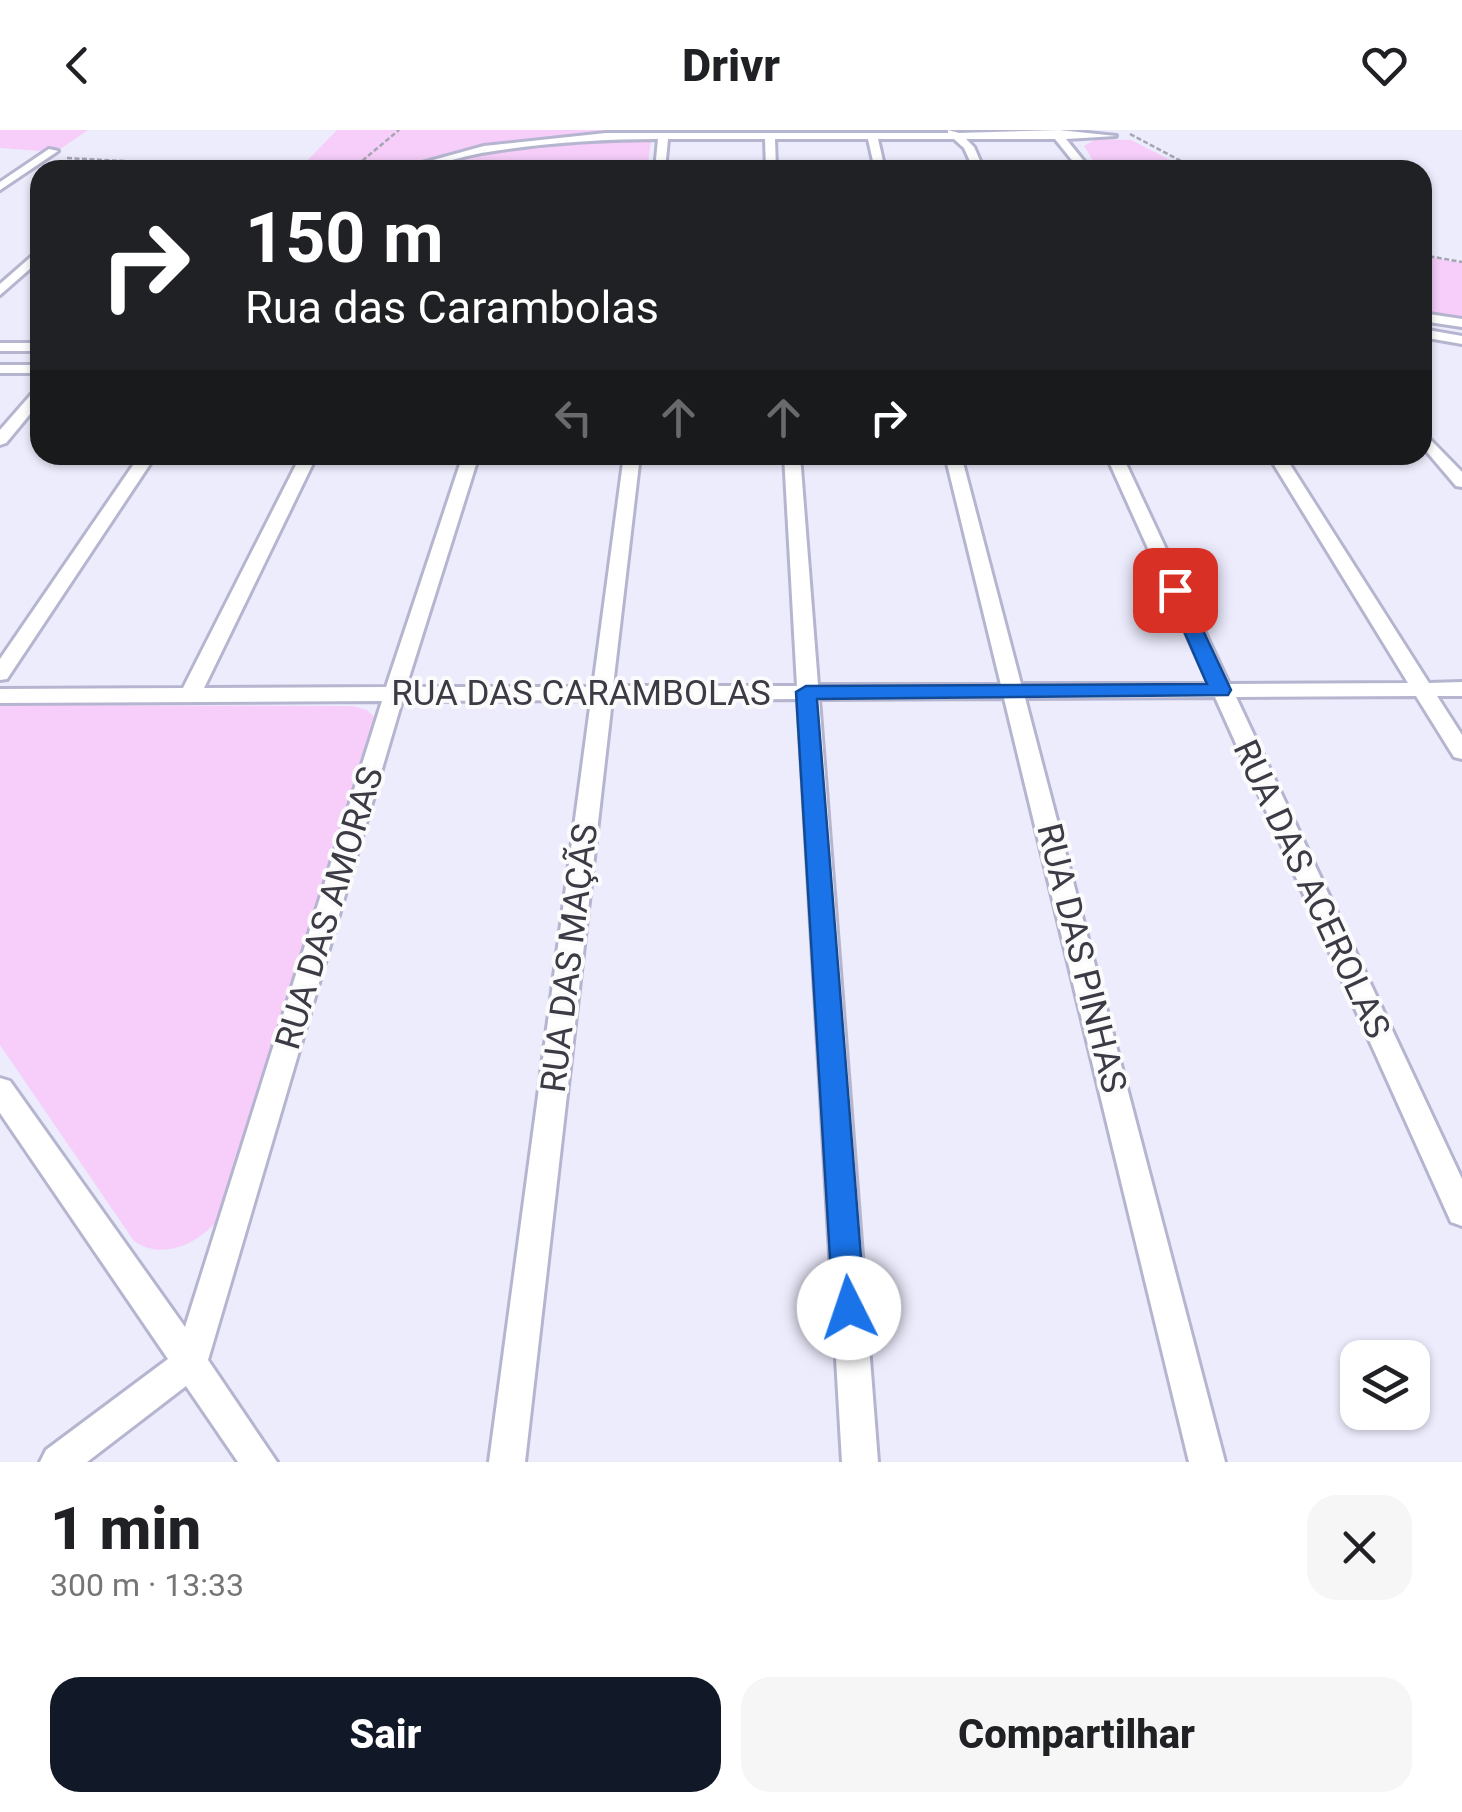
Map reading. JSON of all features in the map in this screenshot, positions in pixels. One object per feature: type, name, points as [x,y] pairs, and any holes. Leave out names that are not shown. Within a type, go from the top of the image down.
[{"type":"street","points":[[1057,133],[1078,160]]},
{"type":"street","points":[[441,160],[484,149],[548,141],[664,136],[1116,133]]},
{"type":"street","points":[[954,134],[972,160]]},
{"type":"street","points":[[661,160],[664,136]]},
{"type":"street","points":[[872,136],[878,160]]},
{"type":"street","points":[[770,137],[771,160]]},
{"type":"street","points":[[38,160],[53,151]]},
{"type":"street","points":[[0,186],[30,164]]},
{"type":"street","points":[[0,168],[30,169]]},
{"type":"street","points":[[0,291],[30,262]]},
{"type":"street","points":[[1432,318],[1462,323]]},
{"type":"street","points":[[1432,335],[1462,340]]},
{"type":"street","points":[[0,348],[30,347]]},
{"type":"street","points":[[0,369],[30,369]]},
{"type":"street","points":[[0,440],[30,405]]},
{"type":"street","points":[[1432,448],[1462,482]]},
{"type":"street","points":[[0,674],[141,465]]},
{"type":"street","points":[[190,695],[303,465]]},
{"type":"street","name":"RUA DAS AMORAS","points":[[190,1363],[468,465]]},
{"type":"street","name":"RUA DAS MAÇÃS","points":[[507,1462],[631,465]]},
{"type":"street","points":[[793,465],[860,1462]]},
{"type":"street","name":"RUA DAS PINHAS","points":[[957,465],[1208,1462]]},
{"type":"street","name":"RUA DAS ACEROLAS","points":[[1119,465],[1462,1212]]},
{"type":"street","points":[[1282,465],[1462,752]]},
{"type":"street","name":"RUA DAS CARAMBOLAS","points":[[0,696],[1462,689]]},
{"type":"street","points":[[0,1090],[259,1462]]},
{"type":"street","points":[[58,1462],[190,1363]]},
{"type":"path","points":[[362,160],[399,130]]},
{"type":"path","points":[[1116,133],[1176,160]]},
{"type":"path","points":[[62,160],[107,160]]},
{"type":"path","points":[[22,169],[30,167]]},
{"type":"path","points":[[1432,257],[1462,262]]},
{"type":"shaded area","points":[[0,130],[88,130],[56,152],[0,148]]},
{"type":"shaded area","points":[[337,130],[938,130],[930,134],[597,135],[486,144],[424,160],[308,160]]},
{"type":"shaded area","points":[[1096,139],[1131,140],[1170,160],[1093,160],[1084,146]]},
{"type":"shaded area","points":[[651,141],[648,160],[443,160],[499,148]]},
{"type":"shaded area","points":[[1432,258],[1462,263],[1462,317],[1432,312]]},
{"type":"shaded area","points":[[0,705],[353,706],[367,710],[375,718],[221,1216],[203,1234],[181,1246],[157,1250],[134,1241],[0,1045]]},
{"type":"route","points":[[849,1308],[806,692],[1220,690],[1175,590]]}]
